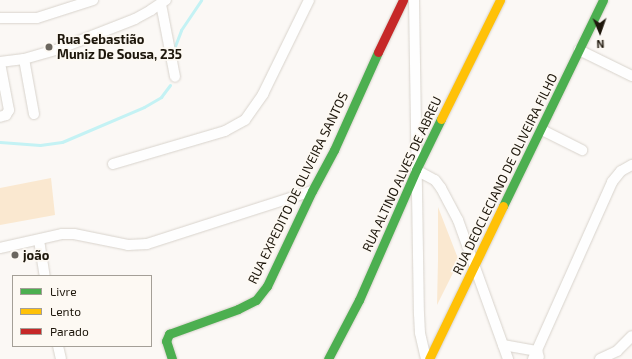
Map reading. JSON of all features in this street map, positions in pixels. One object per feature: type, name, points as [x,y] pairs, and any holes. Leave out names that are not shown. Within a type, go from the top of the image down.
[{"type":"street","points":[[0,18],[37,18],[93,0]]},
{"type":"street","points":[[113,164],[225,131],[245,120],[263,94],[309,0]]},
{"type":"street","name":"RUA EXPEDITO DE OLIVEIRA SANTOS","points":[[172,359],[166,341],[169,334],[238,309],[256,300],[267,286],[312,191],[334,150],[383,40],[404,0]]},
{"type":"street","points":[[414,0],[419,314],[420,333],[426,359]]},
{"type":"street","name":"RUA ALTINO ALVES DE ABREU","points":[[328,359],[359,300],[416,170],[500,0]]},
{"type":"street","name":"RUA DEOCLECIANO DE OLIVEIRA FILHO","points":[[429,359],[542,130],[604,0]]},
{"type":"street","points":[[0,117],[6,115],[9,110],[0,62],[37,56],[95,35],[134,19],[164,2],[175,77]]},
{"type":"street","points":[[579,50],[632,76]]},
{"type":"street","points":[[24,59],[34,114]]},
{"type":"street","points":[[542,130],[582,150]]},
{"type":"street","points":[[503,345],[536,356],[612,182],[621,171],[632,165]]},
{"type":"street","points":[[416,170],[434,180],[441,188],[458,220],[508,359]]},
{"type":"street","points":[[0,248],[62,234],[74,234],[128,245],[147,244],[312,191]]},
{"type":"street","points":[[38,240],[45,275]]},
{"type":"street","points":[[600,359],[617,351],[632,336]]},
{"type":"street","points":[[58,347],[60,359]]},
{"type":"shaded area","points":[[51,178],[55,215],[0,225],[0,188]]},
{"type":"shaded area","points":[[438,207],[459,261],[437,305],[438,260]]},
{"type":"waterway","points":[[175,55],[175,46],[181,30],[201,0]]},
{"type":"waterway","points":[[0,142],[40,145],[62,142],[144,107],[161,97],[170,85]]},
{"type":"traffic: fast","points":[[503,206],[603,0]]},
{"type":"traffic: fast","points":[[172,359],[166,341],[169,334],[238,309],[256,300],[267,286],[312,191],[334,150],[378,52]]},
{"type":"traffic: fast","points":[[328,359],[359,300],[416,170],[441,119]]},
{"type":"traffic: slow","points":[[441,119],[500,0]]},
{"type":"traffic: slow","points":[[429,359],[503,206]]},
{"type":"traffic: jam","points":[[378,52],[403,0]]},
{"type":"place","name":"Rua Sebastião Muniz De Sousa, 235","points":[[49,47]]},
{"type":"place","name":"joão","points":[[15,255]]}]
